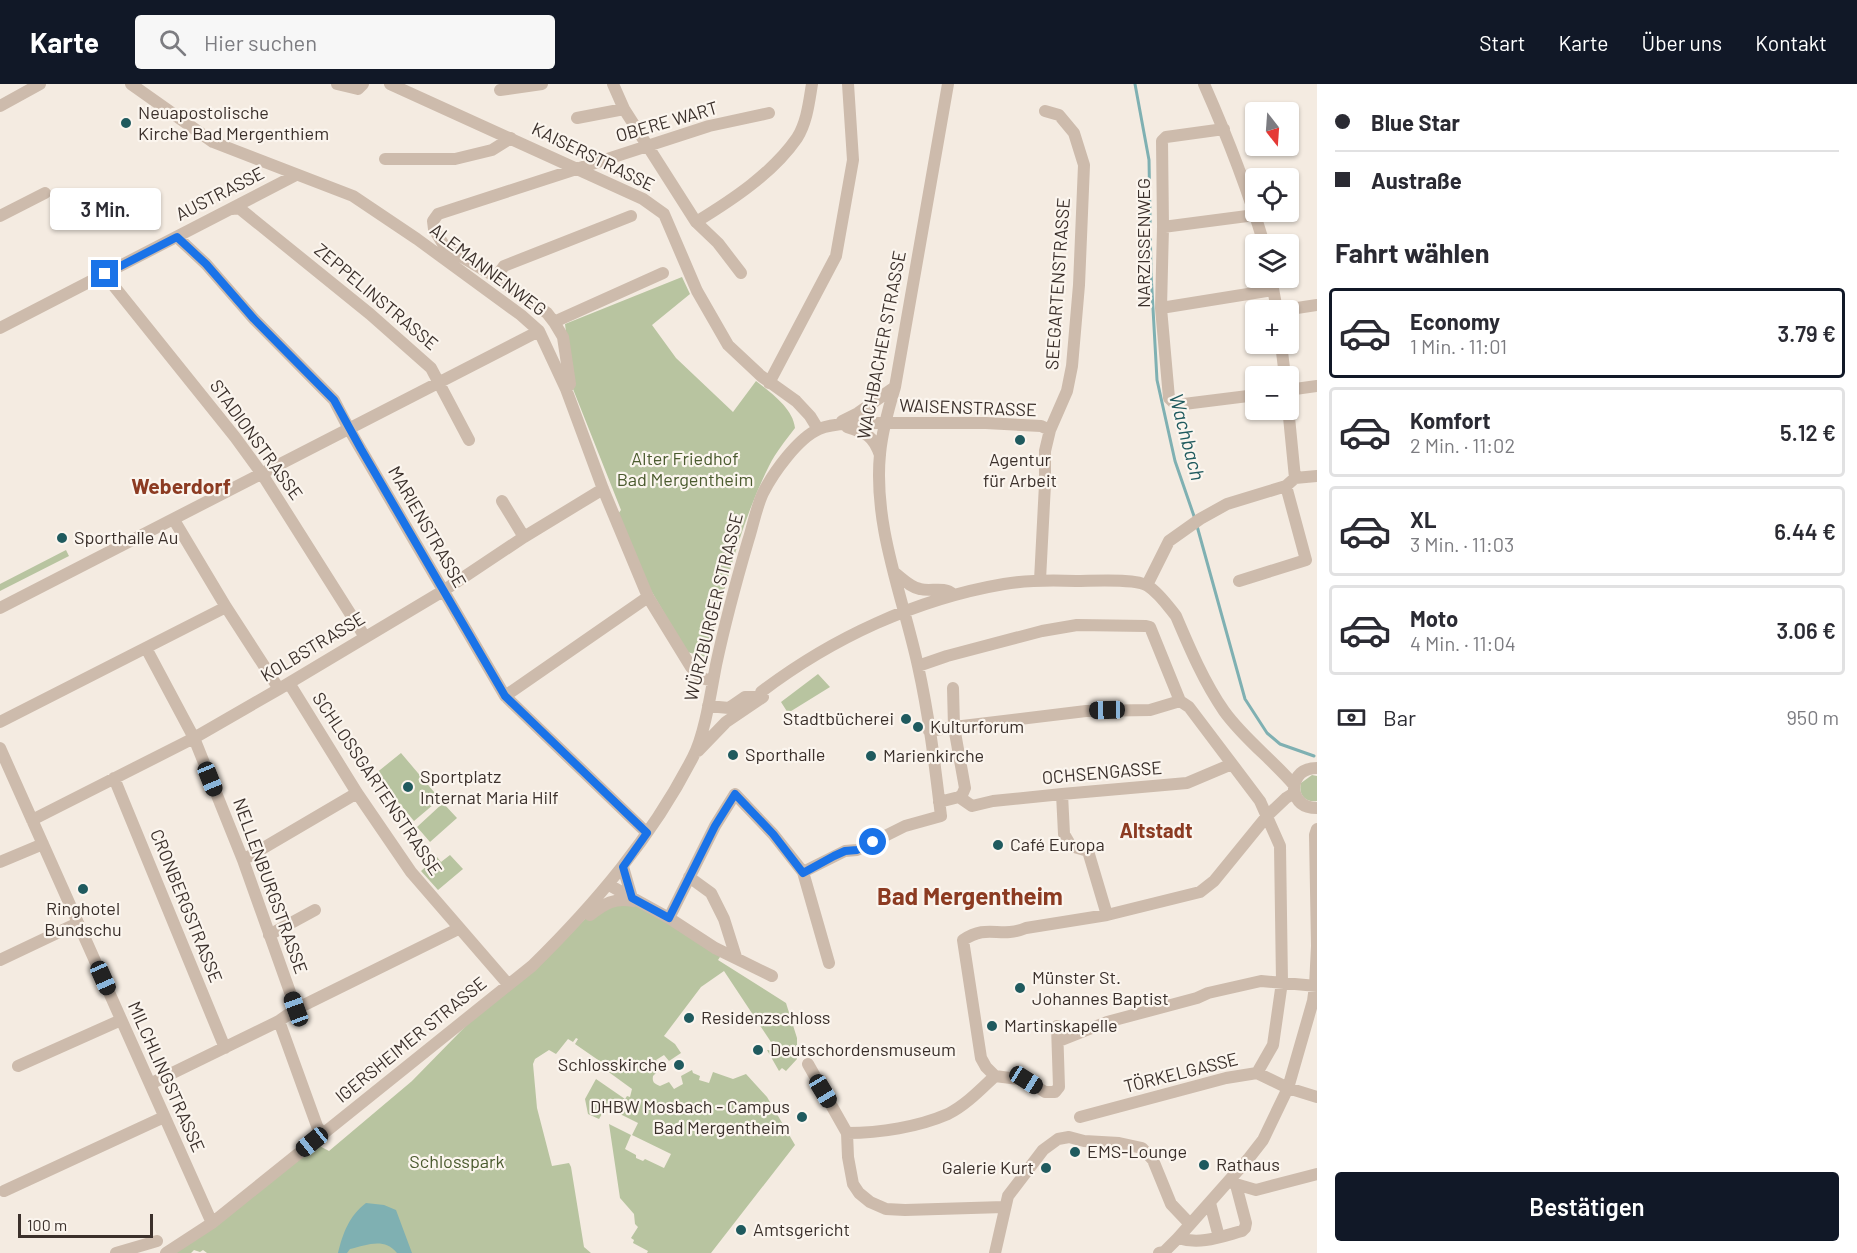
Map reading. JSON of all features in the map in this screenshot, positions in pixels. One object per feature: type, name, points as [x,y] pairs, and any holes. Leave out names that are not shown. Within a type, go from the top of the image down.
[{"type":"street","points":[[0,106],[40,84]]},
{"type":"street","name":"ALEMANNENWEG","points":[[131,84],[213,142],[353,196],[417,239],[521,315],[539,331],[566,389],[603,489],[648,597],[691,667],[701,678],[714,681]]},
{"type":"street","points":[[337,84],[358,89],[363,84]]},
{"type":"street","name":"KAISERSTRASSE","points":[[390,84],[643,199],[664,214],[697,291],[728,345],[770,383],[796,402],[819,429]]},
{"type":"street","points":[[500,90],[542,84]]},
{"type":"street","points":[[613,84],[624,109],[696,222],[718,243],[741,273]]},
{"type":"street","points":[[696,222],[734,199],[774,163],[797,137],[808,109],[812,84]]},
{"type":"street","points":[[770,383],[836,256],[853,160],[848,84]]},
{"type":"street","name":"WACHBACHER STRASSE","points":[[939,802],[918,666],[882,511],[880,456],[884,423],[895,387],[948,84]]},
{"type":"street","points":[[1204,84],[1224,129],[1245,187]]},
{"type":"street","points":[[577,118],[624,109]]},
{"type":"street","name":"SEEGARTENSTRASSE","points":[[1040,580],[1046,484],[1045,451],[1050,430],[1064,403],[1072,366],[1079,285],[1084,165],[1074,133],[1059,115],[1045,111]]},
{"type":"street","name":"OBERE WART","points":[[496,277],[445,247],[434,229],[433,220],[438,214],[709,126],[769,113]]},
{"type":"street","name":"NARZISSENWEG","points":[[1224,129],[1166,137],[1162,141],[1161,308],[1169,398],[1176,405],[1245,396]]},
{"type":"street","points":[[385,159],[455,159],[492,150],[511,138]]},
{"type":"street","name":"AUSTRASSE","points":[[0,328],[296,175]]},
{"type":"street","points":[[0,216],[45,193]]},
{"type":"street","name":"ZEPPELINSTRASSE","points":[[232,209],[239,208],[370,314],[431,368],[469,440]]},
{"type":"street","points":[[566,389],[570,384],[563,337],[554,322],[547,314],[496,277],[504,266],[631,216]]},
{"type":"street","points":[[1163,227],[1245,216]]},
{"type":"street","name":"MARIENSTRASSE","points":[[177,237],[206,264],[254,319],[334,400],[505,696],[647,833]]},
{"type":"street","points":[[554,322],[663,273]]},
{"type":"street","name":"STADIONSTRASSE","points":[[105,274],[235,436],[262,474],[365,637]]},
{"type":"street","points":[[1161,308],[1254,288]]},
{"type":"street","points":[[1299,308],[1317,306]]},
{"type":"street","points":[[0,608],[539,331]]},
{"type":"street","points":[[1299,388],[1317,386]]},
{"type":"street","points":[[836,424],[858,413],[895,387]]},
{"type":"street","points":[[858,413],[871,416],[884,423]]},
{"type":"street","points":[[1239,581],[1306,560],[1290,482],[1288,420]]},
{"type":"street","name":"WAISENSTRASSE","points":[[884,423],[986,423],[1041,426],[1050,430]]},
{"type":"street","name":"WÜRZBURGER STRASSE","points":[[609,885],[647,833],[694,756],[714,681],[734,588],[762,495],[771,478],[790,454],[819,429],[836,424],[884,423]]},
{"type":"street","points":[[836,424],[862,432],[872,439],[880,456]]},
{"type":"street","points":[[1147,585],[1169,541],[1200,519],[1227,504],[1290,482],[1317,476]]},
{"type":"street","name":"KOLBSTRASSE","points":[[32,820],[194,738],[284,686],[443,591],[524,537],[603,489]]},
{"type":"street","points":[[502,501],[524,537]]},
{"type":"street","name":"SCHLOSSGARTENSTRASSE","points":[[174,520],[226,607],[284,686],[411,872],[508,984]]},
{"type":"street","points":[[895,573],[920,590],[947,590],[952,594]]},
{"type":"street","points":[[694,756],[726,722],[784,681],[786,673],[844,638],[952,594],[1040,580],[1122,581],[1147,585],[1158,594],[1176,616],[1204,679],[1225,712],[1253,745],[1270,759],[1294,789],[1300,803],[1311,807],[1316,832],[1317,946],[1316,986],[1313,1001],[1288,1088],[1263,1140],[1232,1183],[1164,1252],[1159,1253]]},
{"type":"street","points":[[505,696],[648,597]]},
{"type":"street","points":[[0,722],[226,607]]},
{"type":"street","points":[[918,666],[1042,631],[1077,625],[1150,627],[1180,701],[1189,707],[1260,801],[1280,846],[1282,982],[1274,1045],[1257,1073]]},
{"type":"street","name":"NELLENBURGSTRASSE","points":[[146,648],[194,738],[243,860],[296,1009]]},
{"type":"street","points":[[803,873],[834,856],[845,851],[857,850],[905,826],[941,816],[939,802],[959,798],[965,788],[954,727],[953,688]]},
{"type":"street","points":[[708,706],[729,708],[745,697],[761,697]]},
{"type":"street","points":[[929,731],[1086,711],[1150,710],[1180,701]]},
{"type":"street","name":"MILCHLINGSTRASSE","points":[[1,753],[212,1223]]},
{"type":"street","points":[[1270,759],[1313,767]]},
{"type":"street","name":"OCHSENGASSE","points":[[959,798],[972,806],[993,801],[1187,783],[1232,764]]},
{"type":"street","points":[[1057,1026],[1059,1087],[1055,1092],[1045,1092],[1026,1080],[995,1076],[981,1058],[963,940],[984,930],[1008,933],[1107,915],[1200,892],[1214,881],[1267,816],[1294,789],[1299,775],[1313,767]]},
{"type":"street","name":"CRONBERGSTRASSE","points":[[114,778],[225,1048]]},
{"type":"street","points":[[243,860],[357,793]]},
{"type":"street","points":[[669,918],[715,826],[735,794],[773,834],[803,873],[829,963]]},
{"type":"street","points":[[1062,794],[1064,834],[1071,846],[1088,851],[1107,915]]},
{"type":"street","points":[[0,862],[43,844]]},
{"type":"street","points":[[623,867],[636,900]]},
{"type":"street","points":[[689,877],[711,893],[724,919],[736,957]]},
{"type":"street","points":[[609,885],[669,918],[715,948],[772,976]]},
{"type":"street","name":"IGERSHEIMER STRASSE","points":[[166,1253],[212,1223],[532,966],[609,885]]},
{"type":"street","points":[[532,966],[551,954],[586,918],[603,905],[613,900],[636,900]]},
{"type":"street","points":[[269,935],[315,910]]},
{"type":"street","points":[[0,960],[78,923]]},
{"type":"street","points":[[150,1084],[279,1021],[296,1009],[458,928]]},
{"type":"street","points":[[1059,1041],[1107,1022],[1208,993],[1262,981],[1316,986]]},
{"type":"street","points":[[18,1066],[121,1020]]},
{"type":"street","points":[[279,1021],[317,1126],[322,1134]]},
{"type":"street","points":[[808,1064],[847,1133],[848,1157],[853,1184],[859,1193],[886,1209],[1004,1208]]},
{"type":"street","name":"TÖRKELGASSE","points":[[1080,1117],[1226,1078],[1257,1073],[1288,1088],[1317,1097]]},
{"type":"street","points":[[847,1133],[894,1129],[925,1122],[949,1113],[974,1096],[995,1076]]},
{"type":"street","points":[[4,1191],[164,1117]]},
{"type":"street","points":[[995,1253],[1008,1196],[1043,1150],[1058,1139],[1069,1137],[1142,1148],[1156,1166],[1171,1204],[1190,1224]]},
{"type":"street","points":[[1232,1183],[1256,1190],[1317,1174]]},
{"type":"street","points":[[1178,1238],[1189,1242],[1202,1241],[1242,1231],[1245,1228],[1232,1183]]},
{"type":"street","points":[[1210,1203],[1219,1237]]},
{"type":"street","points":[[116,1253],[157,1241]]},
{"type":"green space","name":"Alter Friedhof Bad Mergentheim","points":[[682,277],[690,294],[652,325],[676,358],[733,412],[756,381],[786,408],[795,428],[772,461],[749,512],[706,657],[687,652],[646,582],[618,514],[621,510],[573,389],[565,324]]},
{"type":"green space","points":[[66,550],[69,556],[0,591],[0,584]]},
{"type":"green space","points":[[818,674],[830,687],[788,713],[781,702]]},
{"type":"green space","name":"Sportplatz Internat Maria Hilf","points":[[401,753],[440,799],[414,821],[375,774]]},
{"type":"green space","points":[[1312,775],[1317,776],[1317,801],[1309,801],[1303,797],[1301,791],[1301,783]]},
{"type":"green space","points":[[443,803],[457,818],[430,842],[417,827]]},
{"type":"green space","points":[[450,855],[463,869],[438,890],[421,871],[437,857],[441,862]]},
{"type":"green space","name":"Schlosspark","points":[[603,905],[637,906],[722,954],[718,960],[786,1003],[797,1038],[797,1059],[786,1071],[782,1068],[779,1071],[767,1050],[775,1051],[777,1044],[774,1041],[771,1042],[724,971],[701,987],[664,1036],[675,1044],[681,1053],[669,1061],[664,1055],[656,1060],[661,1068],[653,1076],[655,1084],[660,1086],[669,1082],[674,1089],[683,1084],[681,1076],[692,1070],[700,1076],[699,1080],[709,1083],[713,1072],[733,1079],[746,1074],[767,1097],[795,1145],[711,1253],[647,1253],[648,1251],[633,1243],[634,1240],[631,1238],[638,1227],[635,1224],[634,1214],[620,1198],[609,1124],[631,1135],[625,1149],[636,1155],[636,1158],[643,1161],[645,1159],[664,1168],[671,1154],[632,1135],[638,1123],[606,1107],[599,1119],[588,1114],[585,1099],[596,1079],[625,1099],[627,1096],[630,1097],[632,1089],[599,1065],[601,1062],[575,1044],[578,1039],[576,1038],[573,1042],[568,1039],[556,1054],[549,1050],[535,1059],[533,1064],[537,1108],[552,1166],[569,1163],[571,1167],[584,1247],[591,1253],[207,1253],[203,1250],[200,1252],[194,1250],[191,1253],[166,1253],[312,1142],[329,1151],[412,1081],[505,986],[551,954],[586,918]]},
{"type":"water","points":[[366,1203],[384,1205],[396,1210],[412,1253],[397,1253],[387,1245],[369,1244],[350,1249],[347,1253],[338,1253],[348,1225],[355,1213]]},
{"type":"waterway","name":"Wachbach","points":[[1135,84],[1149,160],[1151,273],[1157,380],[1175,461],[1195,519]]},
{"type":"waterway","name":"Wachbach","points":[[1197,526],[1245,699],[1267,733],[1280,744],[1314,756]]},
{"type":"place","name":"Neuapostolische Kirche Bad Mergenthiem","points":[[126,123]]},
{"type":"place","name":"Agentur für Arbeit","points":[[1020,440]]},
{"type":"place","name":"Sporthalle Au","points":[[62,538]]},
{"type":"place","name":"Stadtbücherei","points":[[906,719]]},
{"type":"place","name":"Kulturforum","points":[[918,727]]},
{"type":"place","name":"Sporthalle","points":[[733,755]]},
{"type":"place","name":"Marienkirche","points":[[871,756]]},
{"type":"place","name":"Sportplatz Internat Maria Hilf","points":[[408,787]]},
{"type":"place","name":"Café Europa","points":[[998,845]]},
{"type":"place","name":"Ringhotel Bundschu","points":[[83,889]]},
{"type":"place","name":"Münster St. Johannes Baptist","points":[[1020,988]]},
{"type":"place","name":"Residenzschloss","points":[[689,1018]]},
{"type":"place","name":"Martinskapelle","points":[[992,1026]]},
{"type":"place","name":"Deutschordensmuseum","points":[[758,1050]]},
{"type":"place","name":"Schlosskirche","points":[[679,1065]]},
{"type":"place","name":"DHBW Mosbach - Campus Bad Mergentheim","points":[[802,1117]]},
{"type":"place","name":"EMS-Lounge","points":[[1075,1152]]},
{"type":"place","name":"Rathaus","points":[[1204,1165]]},
{"type":"place","name":"Galerie Kurt","points":[[1046,1168]]},
{"type":"place","name":"Amtsgericht","points":[[741,1230]]},
{"type":"district","name":"Weberdorf","points":[[181,487]]},
{"type":"district","name":"Altstadt","points":[[1156,831]]},
{"type":"district","name":"Bad Mergentheim","points":[[970,897]]},
{"type":"route","points":[[105,274],[177,237],[206,264],[254,319],[334,400],[505,696],[647,833],[623,867],[632,898],[669,918],[715,826],[735,794],[773,834],[803,873],[845,851],[857,850],[873,842]]}]
